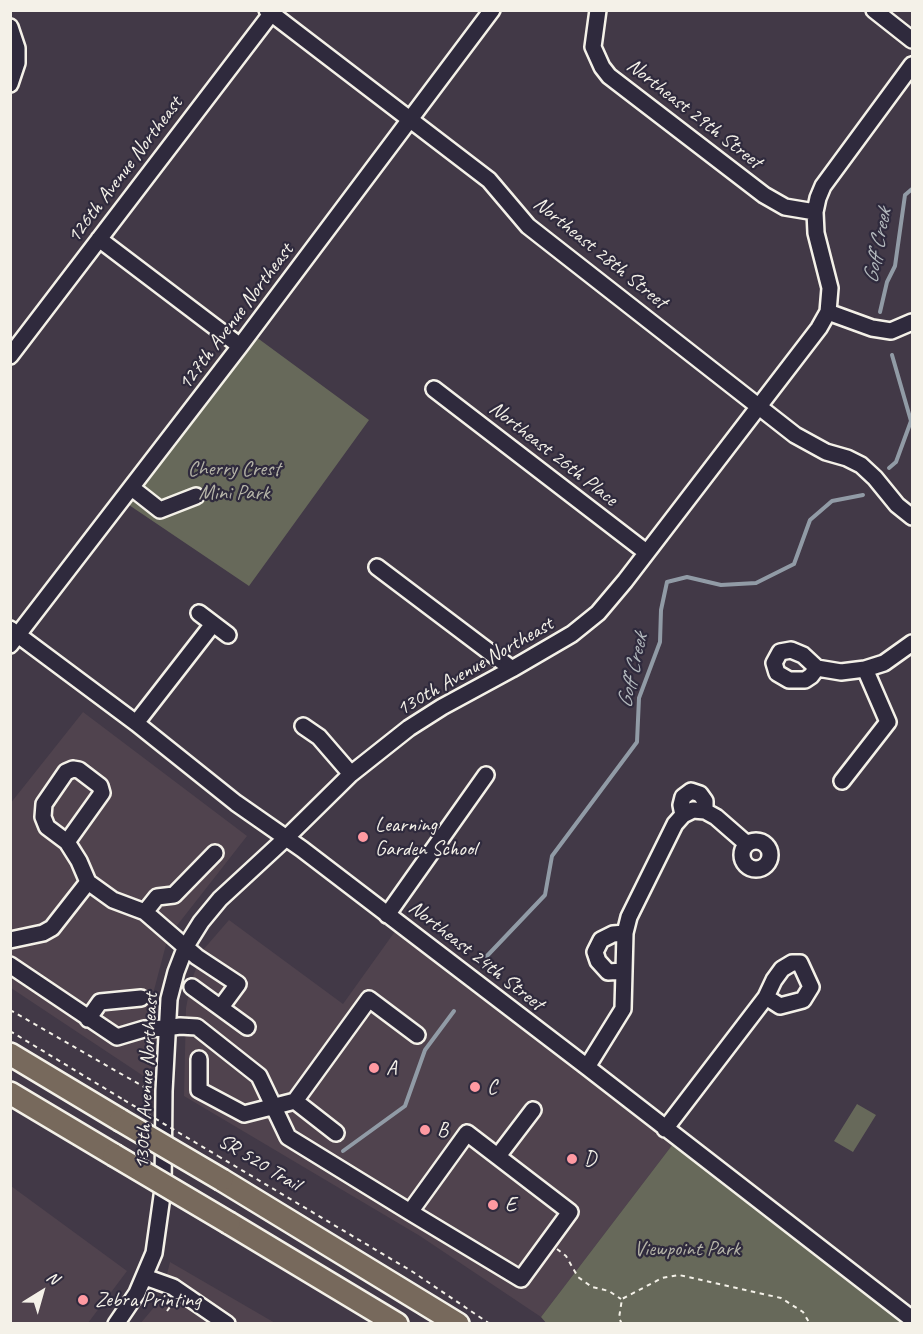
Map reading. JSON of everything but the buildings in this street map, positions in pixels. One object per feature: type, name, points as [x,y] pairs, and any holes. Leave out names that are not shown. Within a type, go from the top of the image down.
[{"type":"highway","points":[[10,1054],[122,1110],[222,1180],[458,1323]]},
{"type":"highway","points":[[10,1093],[397,1323]]},
{"type":"street","name":"127th Avenue Northeast","points":[[13,637],[132,488],[411,121],[492,10]]},
{"type":"street","name":"Northeast 29th Street","points":[[598,10],[594,46],[602,68],[609,76],[764,195],[785,207],[815,212]]},
{"type":"street","points":[[874,10],[912,40]]},
{"type":"street","name":"Northeast 28th Street","points":[[271,12],[489,180],[528,226],[795,435],[826,452],[861,465],[897,505],[912,517]]},
{"type":"street","name":"126th Avenue Northeast","points":[[10,356],[271,12]]},
{"type":"street","points":[[10,27],[17,48],[17,63],[10,84]]},
{"type":"street","points":[[912,65],[823,186],[815,212],[816,233],[830,288],[828,312],[873,328],[891,331],[912,322]]},
{"type":"street","points":[[99,239],[240,346]]},
{"type":"street","name":"130th Avenue Northeast","points":[[116,1323],[124,1314],[145,1276],[154,1253],[163,1189],[166,1028],[169,999],[186,946],[201,922],[220,899],[351,774],[409,728],[433,712],[572,634],[598,613],[759,407],[819,328],[828,312]]},
{"type":"street","name":"Northeast 26th Place","points":[[434,389],[646,552]]},
{"type":"street","points":[[132,488],[160,510],[196,496]]},
{"type":"street","points":[[377,567],[512,669]]},
{"type":"street","points":[[199,613],[228,635]]},
{"type":"street","points":[[136,723],[213,624]]},
{"type":"street","name":"Northeast 24th Street","points":[[13,637],[136,723],[236,803],[910,1312]]},
{"type":"street","points":[[817,668],[841,672],[865,669],[885,663],[912,643]]},
{"type":"street","points":[[842,781],[888,722],[865,669]]},
{"type":"street","points":[[303,726],[319,737],[351,774]]},
{"type":"street","points":[[68,842],[102,793],[100,786],[79,770],[73,769],[66,772],[44,804],[43,817],[47,827],[68,842],[88,882],[113,900],[145,912],[197,957],[238,984],[221,1007]]},
{"type":"street","points":[[387,915],[486,775]]},
{"type":"street","points":[[587,1067],[623,1009],[625,933],[629,916],[675,824],[694,812],[716,817],[747,844]]},
{"type":"street","points":[[145,912],[157,897],[174,895],[215,853]]},
{"type":"street","points":[[10,940],[43,933],[52,928],[88,882]]},
{"type":"street","points":[[624,971],[608,972],[598,961],[595,952],[602,940],[613,934],[625,933]]},
{"type":"street","points":[[10,965],[87,1019],[117,1037],[144,1029],[197,1027],[259,1076],[288,1137],[410,1212],[521,1279],[570,1212],[467,1133],[410,1212]]},
{"type":"street","points":[[192,987],[247,1027]]},
{"type":"street","points":[[665,1129],[766,997]]},
{"type":"street","points":[[87,1019],[100,1002],[141,998]]},
{"type":"street","points":[[200,1059],[199,1090],[244,1114],[295,1101],[369,999],[417,1035]]},
{"type":"street","points":[[295,1101],[336,1132]]},
{"type":"street","points":[[498,1156],[533,1110]]},
{"type":"street","points":[[145,1276],[173,1287],[226,1323]]},
{"type":"path","points":[[10,1010],[150,1091],[155,1091]]},
{"type":"path","name":"SR 520 Trail","points":[[10,1031],[122,1110],[218,1156],[413,1272],[490,1323]]},
{"type":"path","points":[[548,1242],[566,1256],[578,1277],[592,1287],[609,1291],[622,1299]]},
{"type":"path","points":[[622,1299],[662,1278],[679,1275],[782,1298],[803,1312],[810,1323]]},
{"type":"path","points":[[622,1299],[619,1318],[622,1323]]},
{"type":"path","points":[[167,1311],[173,1302]]},
{"type":"shaded area","points":[[83,712],[247,836],[168,937],[153,994],[151,1081],[11,988],[10,804]]},
{"type":"shaded area","points":[[229,920],[343,1004],[396,930],[673,1144],[541,1317],[420,1236],[184,1096],[186,1008],[191,982],[203,950]]},
{"type":"shaded area","points":[[11,1186],[127,1271],[88,1323],[11,1323]]},
{"type":"shaded area","points":[[170,1262],[275,1323],[140,1324],[161,1299]]},
{"type":"green space","name":"Cherry Crest Mini Park","points":[[252,334],[369,420],[249,586],[126,503]]},
{"type":"green space","points":[[857,1104],[876,1115],[853,1152],[834,1141]]},
{"type":"green space","name":"Viewpoint Park","points":[[673,1144],[906,1323],[547,1324],[541,1317]]},
{"type":"waterway","name":"Goff Creek","points":[[880,312],[887,282],[895,266],[905,195],[912,189]]},
{"type":"waterway","name":"Goff Creek","points":[[889,468],[896,462],[911,421],[892,355]]},
{"type":"waterway","name":"Goff Creek","points":[[486,957],[545,895],[552,856],[637,742],[639,698],[660,642],[661,610],[667,582],[687,577],[721,585],[756,583],[794,564],[810,520],[832,501],[863,495]]},
{"type":"waterway","name":"Goff Creek","points":[[343,1151],[405,1106],[425,1050],[454,1011]]},
{"type":"place","name":"Learning Garden School","points":[[363,837]]},
{"type":"place","name":"A","points":[[374,1068]]},
{"type":"place","name":"C","points":[[475,1087]]},
{"type":"place","name":"B","points":[[425,1130]]},
{"type":"place","name":"D","points":[[572,1159]]},
{"type":"place","name":"E","points":[[493,1205]]},
{"type":"place","name":"Zebra Printing","points":[[83,1300]]}]
